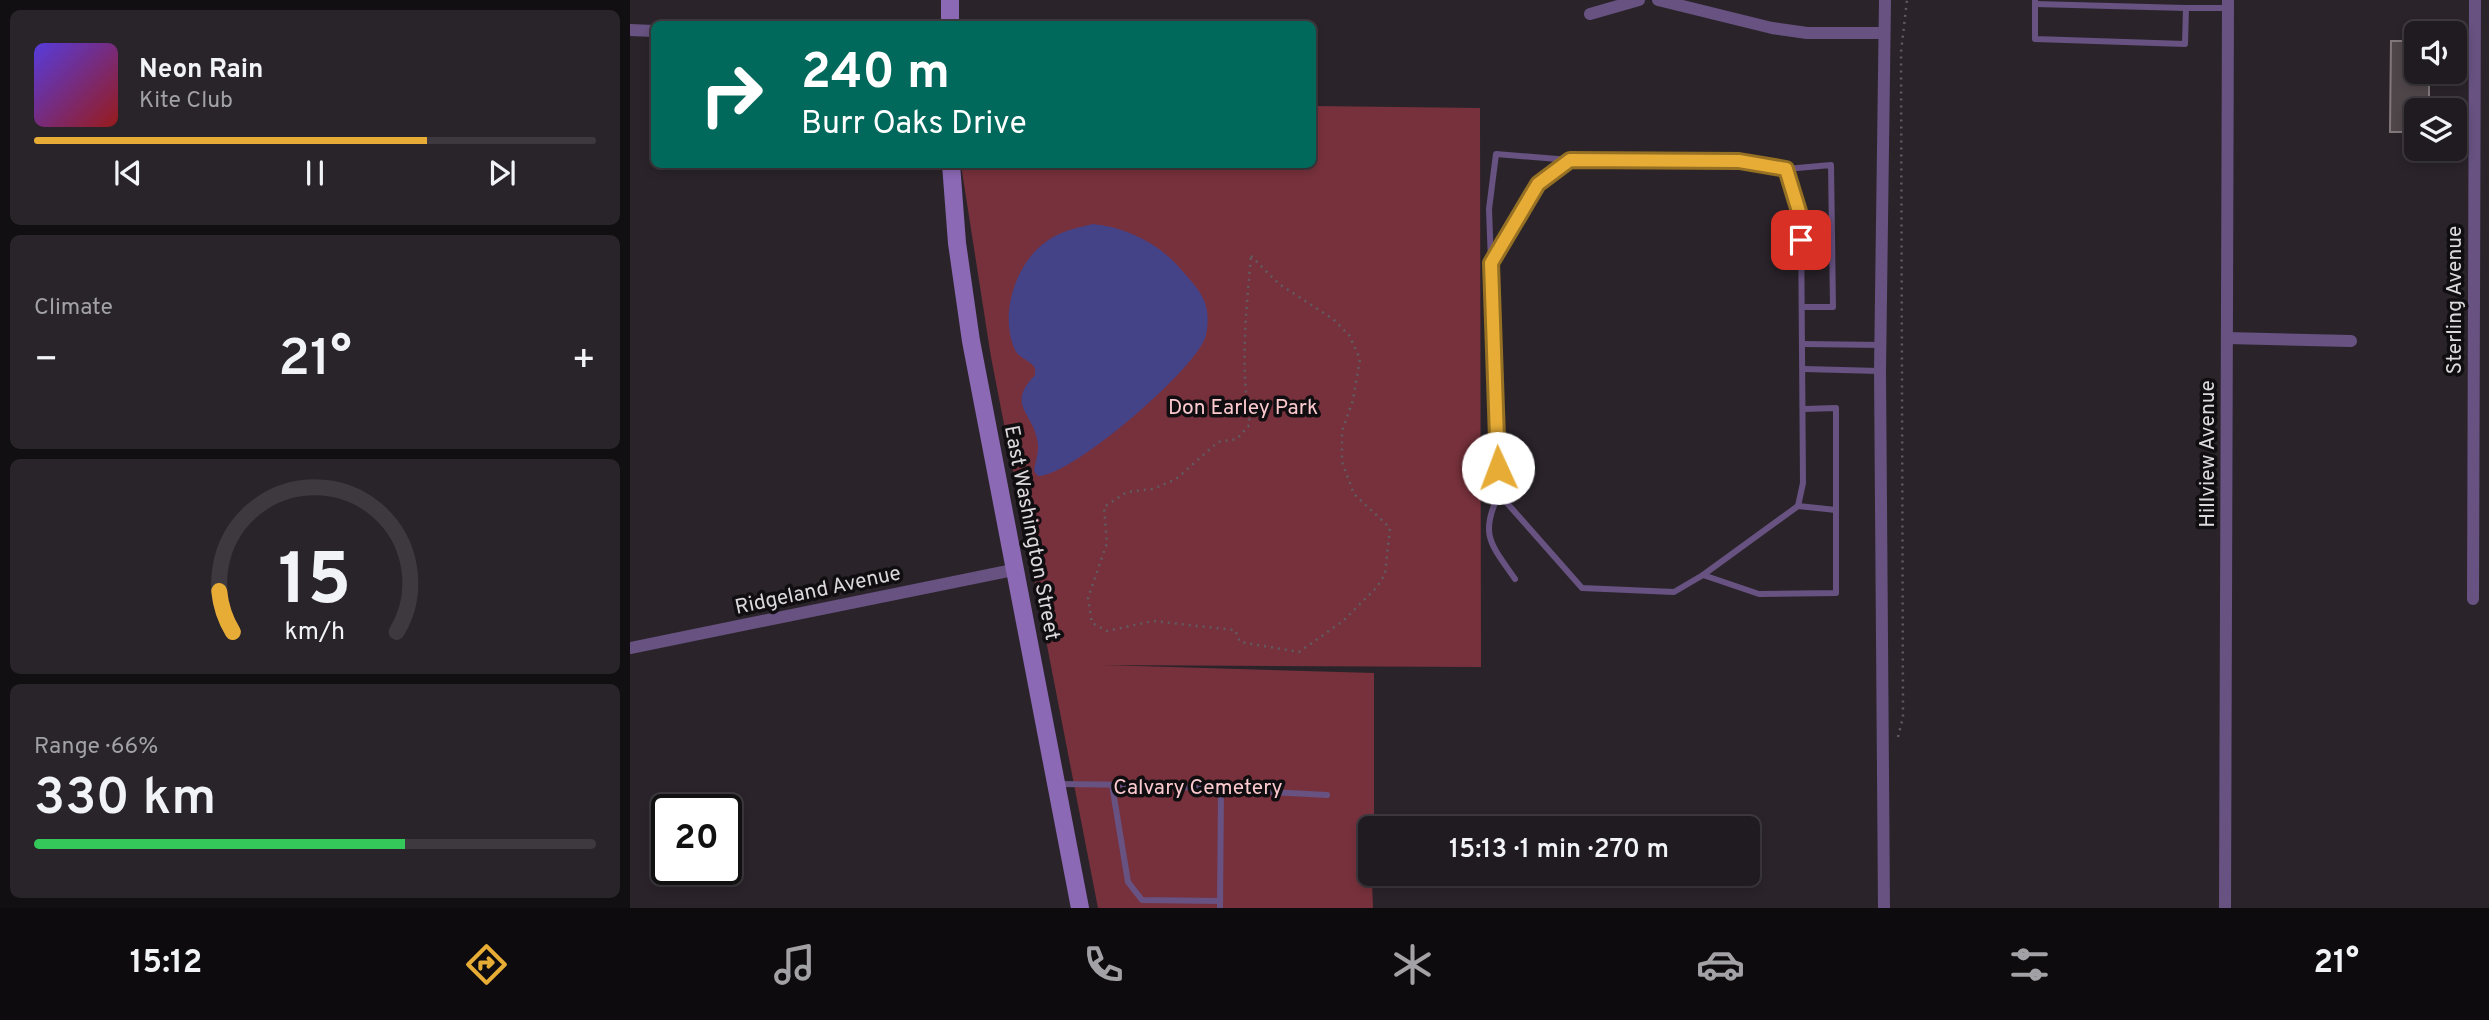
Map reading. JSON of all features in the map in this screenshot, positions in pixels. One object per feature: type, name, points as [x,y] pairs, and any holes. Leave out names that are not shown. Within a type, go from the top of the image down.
[{"type":"main road","points":[[950,0],[950,21]]},
{"type":"main road","name":"East Washington Street","points":[[951,168],[964,301],[1013,570],[1080,908]]},
{"type":"street","points":[[1590,14],[1639,0]]},
{"type":"street","points":[[1658,0],[1772,28],[1807,33],[1884,33]]},
{"type":"street","points":[[1884,908],[1881,345],[1885,0]]},
{"type":"street","name":"Sterling Avenue","points":[[2473,599],[2475,0]]},
{"type":"street","name":"Hillview Avenue","points":[[2225,908],[2228,4]]},
{"type":"street","points":[[630,30],[651,31]]},
{"type":"street","points":[[2227,338],[2351,341]]},
{"type":"street","name":"Ridgeland Avenue","points":[[630,648],[1013,570]]},
{"type":"lane","points":[[2186,8],[2185,44],[2035,40],[2035,2],[2186,8],[2228,4]]},
{"type":"lane","points":[[1515,579],[1492,545],[1488,518],[1499,494],[1489,209],[1496,154],[1570,160],[1739,161],[1786,169],[1831,165],[1833,307],[1803,307]]},
{"type":"lane","points":[[1491,263],[1538,184],[1570,160]]},
{"type":"lane","points":[[1499,494],[1582,588],[1674,592],[1703,575],[1798,506],[1803,483],[1804,410],[1801,218],[1786,169]]},
{"type":"lane","points":[[1804,344],[1881,345]]},
{"type":"lane","points":[[1804,369],[1881,371]]},
{"type":"lane","points":[[1703,575],[1759,594],[1836,593],[1836,408],[1804,410]]},
{"type":"lane","points":[[1798,506],[1836,510]]},
{"type":"lane","points":[[1057,784],[1327,795]]},
{"type":"lane","points":[[1112,785],[1128,882],[1136,896],[1148,900],[1220,904],[1221,791]]},
{"type":"path","points":[[1897,740],[1903,716],[1902,52],[1907,0]]},
{"type":"path","points":[[1251,256],[1279,284],[1333,319],[1349,335],[1360,359],[1353,400],[1342,430],[1342,462],[1354,494],[1390,528],[1385,574],[1377,587],[1343,621],[1299,652],[1240,642],[1235,630],[1153,621],[1107,631],[1092,623],[1088,598],[1107,543],[1104,507],[1127,492],[1153,489],[1176,479],[1218,442],[1237,439],[1250,424],[1243,385],[1243,354],[1251,256]]},
{"type":"green space","name":"Don Earley Park","points":[[1316,106],[1480,108],[1481,667],[1103,665],[1374,673],[1374,816],[1358,816],[1358,886],[1372,886],[1373,908],[1098,908],[991,357],[961,168],[1316,168]]},
{"type":"shaded area","points":[[1093,224],[1116,228],[1139,237],[1169,257],[1202,296],[1207,313],[1206,335],[1181,371],[1132,418],[1077,459],[1054,472],[1038,476],[1034,471],[1038,444],[1022,402],[1022,394],[1035,375],[1035,368],[1015,350],[1010,336],[1013,291],[1026,262],[1047,241],[1069,230]]},
{"type":"building","points":[[2391,41],[2404,41],[2404,84],[2429,84],[2429,98],[2404,98],[2404,132],[2390,132]]},
{"type":"route","points":[[1498,468],[1491,263],[1513,231],[1538,184],[1570,160],[1739,161],[1786,169],[1801,218],[1801,240]]},
{"type":"park label","name":"Calvary Cemetery","points":[[1198,788]]}]
